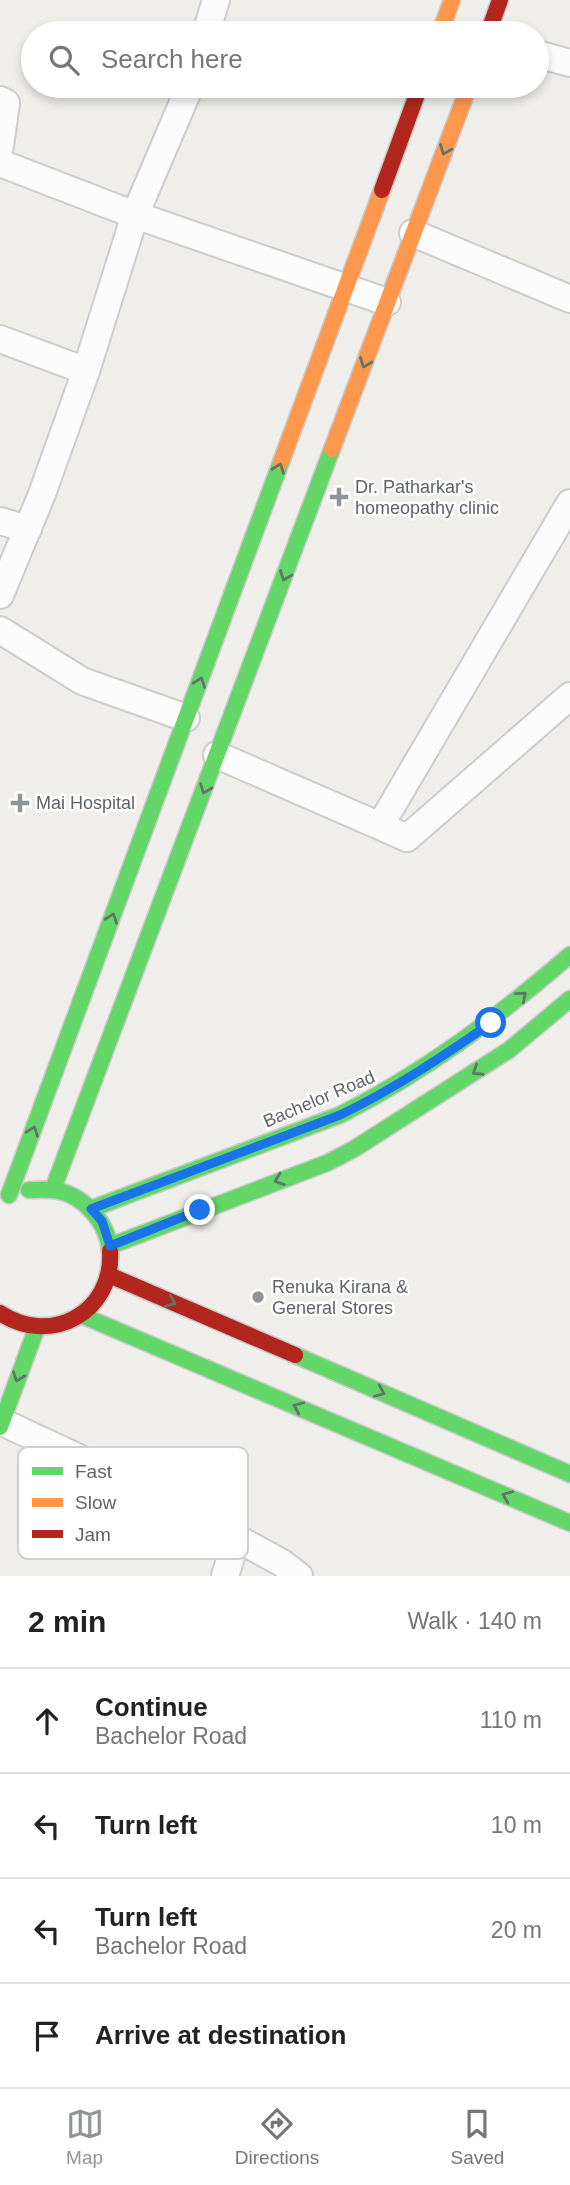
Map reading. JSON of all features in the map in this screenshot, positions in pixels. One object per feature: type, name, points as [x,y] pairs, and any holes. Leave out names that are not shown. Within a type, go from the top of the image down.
[{"type":"main road","points":[[444,21],[452,0]]},
{"type":"main road","points":[[492,21],[500,0]]},
{"type":"main road","points":[[4,1198],[186,718],[416,98]]},
{"type":"main road","points":[[53,1189],[464,98]]},
{"type":"main road","name":"Bachelor Road","points":[[91,1209],[340,1115],[380,1096],[491,1023],[570,955]]},
{"type":"main road","points":[[110,1246],[327,1163],[354,1149],[509,1050],[570,999]]},
{"type":"main road","points":[[0,1313],[7,1318],[37,1327],[52,1327],[74,1320],[93,1306],[106,1287],[112,1265],[110,1246],[102,1221],[86,1203],[66,1192],[43,1188],[20,1191],[4,1198]]},
{"type":"main road","points":[[109,1275],[570,1474]]},
{"type":"main road","points":[[81,1315],[570,1523]]},
{"type":"main road","points":[[1,1424],[37,1327]]},
{"type":"street","points":[[210,21],[216,0]]},
{"type":"street","points":[[549,57],[570,63]]},
{"type":"street","points":[[0,595],[28,529],[86,371],[135,215],[185,98]]},
{"type":"street","points":[[0,100],[6,103],[0,146]]},
{"type":"street","points":[[0,163],[135,215],[387,302]]},
{"type":"street","points":[[413,233],[570,299]]},
{"type":"street","points":[[0,339],[86,371]]},
{"type":"street","points":[[380,826],[570,503]]},
{"type":"street","points":[[0,521],[28,529]]},
{"type":"street","points":[[0,631],[82,681],[186,718]]},
{"type":"street","points":[[217,755],[407,838],[570,696]]},
{"type":"street","points":[[1,1424],[52,1447]]},
{"type":"street","points":[[248,1544],[299,1576]]},
{"type":"street","points":[[225,1576],[230,1559]]},
{"type":"traffic: fast","points":[[53,1189],[332,449]]},
{"type":"traffic: fast","points":[[9,1195],[281,462]]},
{"type":"traffic: fast","points":[[91,1209],[340,1115],[402,1081],[460,1042],[570,955]]},
{"type":"traffic: fast","points":[[110,1246],[327,1163],[354,1149],[509,1050],[570,999]]},
{"type":"traffic: fast","points":[[29,1190],[58,1191],[86,1205],[100,1221],[110,1251]]},
{"type":"traffic: fast","points":[[81,1315],[570,1523]]},
{"type":"traffic: fast","points":[[0,1427],[37,1327]]},
{"type":"traffic: fast","points":[[295,1355],[570,1474]]},
{"type":"traffic: slow","points":[[444,21],[452,0]]},
{"type":"traffic: slow","points":[[332,449],[464,98]]},
{"type":"traffic: slow","points":[[281,462],[382,190]]},
{"type":"traffic: jam","points":[[492,21],[500,0]]},
{"type":"traffic: jam","points":[[382,190],[416,98]]},
{"type":"traffic: jam","points":[[0,1313],[20,1323],[39,1326],[76,1318],[102,1291],[109,1273],[110,1251]]},
{"type":"traffic: jam","points":[[109,1275],[295,1355]]},
{"type":"place","name":"Dr. Patharkar's homeopathy clinic","points":[[339,497]]},
{"type":"place","name":"Mai Hospital","points":[[20,803]]},
{"type":"place","name":"Renuka Kirana & General Stores","points":[[258,1297]]},
{"type":"route","points":[[200,1210],[110,1246],[102,1221],[91,1209],[340,1115],[380,1096],[420,1072],[491,1023]]}]
